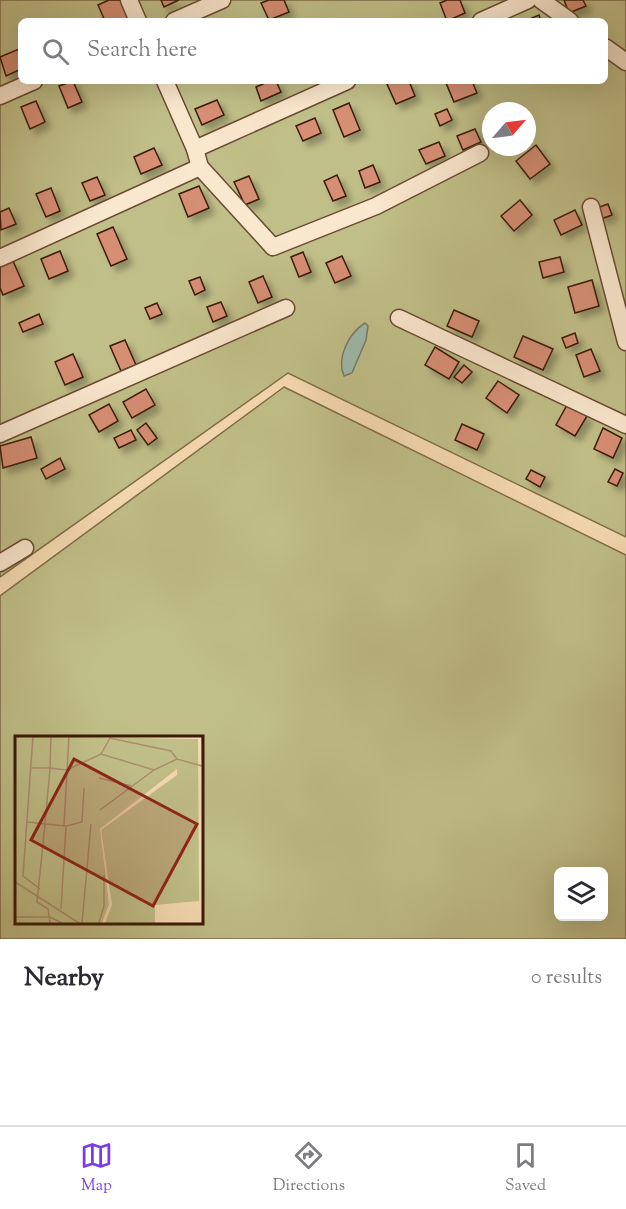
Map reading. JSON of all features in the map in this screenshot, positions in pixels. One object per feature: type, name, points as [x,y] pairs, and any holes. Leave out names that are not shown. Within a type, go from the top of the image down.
[{"type":"street","points":[[129,0],[137,18]]},
{"type":"street","points":[[181,18],[222,0]]},
{"type":"street","points":[[488,18],[528,0]]},
{"type":"street","points":[[541,0],[566,18]]},
{"type":"street","points":[[608,49],[626,62]]},
{"type":"street","points":[[0,96],[27,84]]},
{"type":"street","points":[[166,84],[195,149],[200,168],[273,247],[376,206],[480,153]]},
{"type":"street","points":[[195,149],[340,84]]},
{"type":"street","points":[[0,258],[200,168]]},
{"type":"street","points":[[591,207],[626,342]]},
{"type":"street","points":[[0,434],[286,308]]},
{"type":"street","points":[[399,318],[626,425]]},
{"type":"street","points":[[0,563],[25,548]]},
{"type":"shaded area","points":[[0,0],[626,0],[626,537],[288,373],[0,577]]},
{"type":"shaded area","points":[[365,323],[368,326],[366,340],[352,373],[344,376],[342,362],[346,346],[349,339]]},
{"type":"shaded area","points":[[284,387],[626,555],[626,939],[0,939],[0,596]]},
{"type":"building","points":[[109,0],[121,0],[128,18],[104,18],[98,5]]},
{"type":"building","points":[[161,0],[179,0],[164,7]]},
{"type":"building","points":[[269,0],[284,0],[289,12],[268,18],[261,3]]},
{"type":"building","points":[[447,0],[460,0],[465,13],[454,18],[446,18],[440,3]]},
{"type":"building","points":[[564,0],[583,0],[586,6],[569,13]]},
{"type":"building","points":[[18,49],[18,70],[6,76],[0,57]]},
{"type":"building","points":[[74,84],[82,102],[68,108],[59,86]]},
{"type":"building","points":[[263,84],[277,84],[281,92],[261,101],[256,87]]},
{"type":"building","points":[[387,84],[410,84],[415,96],[396,104]]},
{"type":"building","points":[[446,84],[473,84],[477,93],[454,102]]},
{"type":"building","points":[[217,100],[224,115],[202,125],[195,109]]},
{"type":"building","points":[[36,101],[45,122],[30,129],[21,107]]},
{"type":"building","points":[[349,103],[360,130],[344,137],[333,110]]},
{"type":"building","points":[[447,109],[452,120],[440,126],[435,114]]},
{"type":"building","points":[[315,118],[321,133],[303,141],[296,126]]},
{"type":"building","points":[[475,129],[481,142],[463,150],[457,136]]},
{"type":"building","points":[[439,142],[445,156],[426,164],[419,150]]},
{"type":"building","points":[[536,145],[550,164],[530,179],[516,161],[522,156],[536,156]]},
{"type":"building","points":[[154,148],[162,165],[141,174],[134,157]]},
{"type":"building","points":[[373,165],[380,182],[365,188],[359,171]]},
{"type":"building","points":[[337,175],[346,196],[333,201],[324,181]]},
{"type":"building","points":[[249,176],[259,199],[245,205],[234,182]]},
{"type":"building","points":[[97,177],[105,195],[90,201],[82,183]]},
{"type":"building","points":[[199,186],[209,208],[188,217],[179,194]]},
{"type":"building","points":[[51,188],[60,211],[46,217],[36,194]]},
{"type":"building","points":[[520,200],[532,215],[514,231],[501,216]]},
{"type":"building","points":[[608,204],[612,215],[601,219],[597,208]]},
{"type":"building","points":[[9,208],[16,224],[1,230],[0,212]]},
{"type":"building","points":[[575,210],[582,225],[561,235],[554,220]]},
{"type":"building","points":[[113,227],[127,259],[111,266],[97,234]]},
{"type":"building","points":[[60,251],[68,271],[49,279],[41,259]]},
{"type":"building","points":[[303,252],[311,272],[299,277],[291,257]]},
{"type":"building","points":[[342,256],[351,276],[335,283],[326,263]]},
{"type":"building","points":[[560,257],[564,272],[543,278],[539,262]]},
{"type":"building","points":[[13,261],[24,286],[3,295],[0,288],[0,266]]},
{"type":"building","points":[[263,276],[272,297],[258,303],[249,282]]},
{"type":"building","points":[[200,277],[205,290],[195,295],[189,281]]},
{"type":"building","points":[[592,280],[599,306],[575,313],[568,287]]},
{"type":"building","points":[[221,302],[227,316],[213,322],[207,307]]},
{"type":"building","points":[[157,303],[162,314],[150,319],[145,308]]},
{"type":"building","points":[[454,310],[479,321],[472,337],[447,326]]},
{"type":"building","points":[[39,314],[43,324],[23,332],[19,323]]},
{"type":"building","points":[[575,333],[578,343],[566,348],[562,338]]},
{"type":"building","points":[[523,336],[553,349],[543,370],[514,357]]},
{"type":"building","points":[[125,340],[136,365],[121,371],[110,346]]},
{"type":"building","points":[[435,347],[459,362],[449,379],[425,365]]},
{"type":"building","points":[[591,349],[600,371],[584,377],[576,355]]},
{"type":"building","points":[[73,354],[83,377],[65,385],[55,362]]},
{"type":"building","points":[[464,365],[472,372],[462,383],[454,377]]},
{"type":"building","points":[[498,381],[519,395],[507,413],[486,398]]},
{"type":"building","points":[[146,389],[155,405],[132,418],[123,402]]},
{"type":"building","points":[[109,404],[118,421],[99,432],[89,415]]},
{"type":"building","points":[[567,405],[587,416],[575,436],[556,425]]},
{"type":"building","points":[[146,423],[157,438],[148,445],[137,430]]},
{"type":"building","points":[[462,424],[484,434],[477,450],[455,440]]},
{"type":"building","points":[[603,428],[622,438],[613,458],[594,449]]},
{"type":"building","points":[[131,430],[136,440],[119,448],[114,438]]},
{"type":"building","points":[[31,437],[37,458],[3,468],[0,446]]},
{"type":"building","points":[[60,458],[65,469],[46,479],[41,469]]},
{"type":"building","points":[[615,469],[623,473],[617,486],[608,482]]},
{"type":"building","points":[[531,470],[545,477],[540,487],[526,479]]}]
